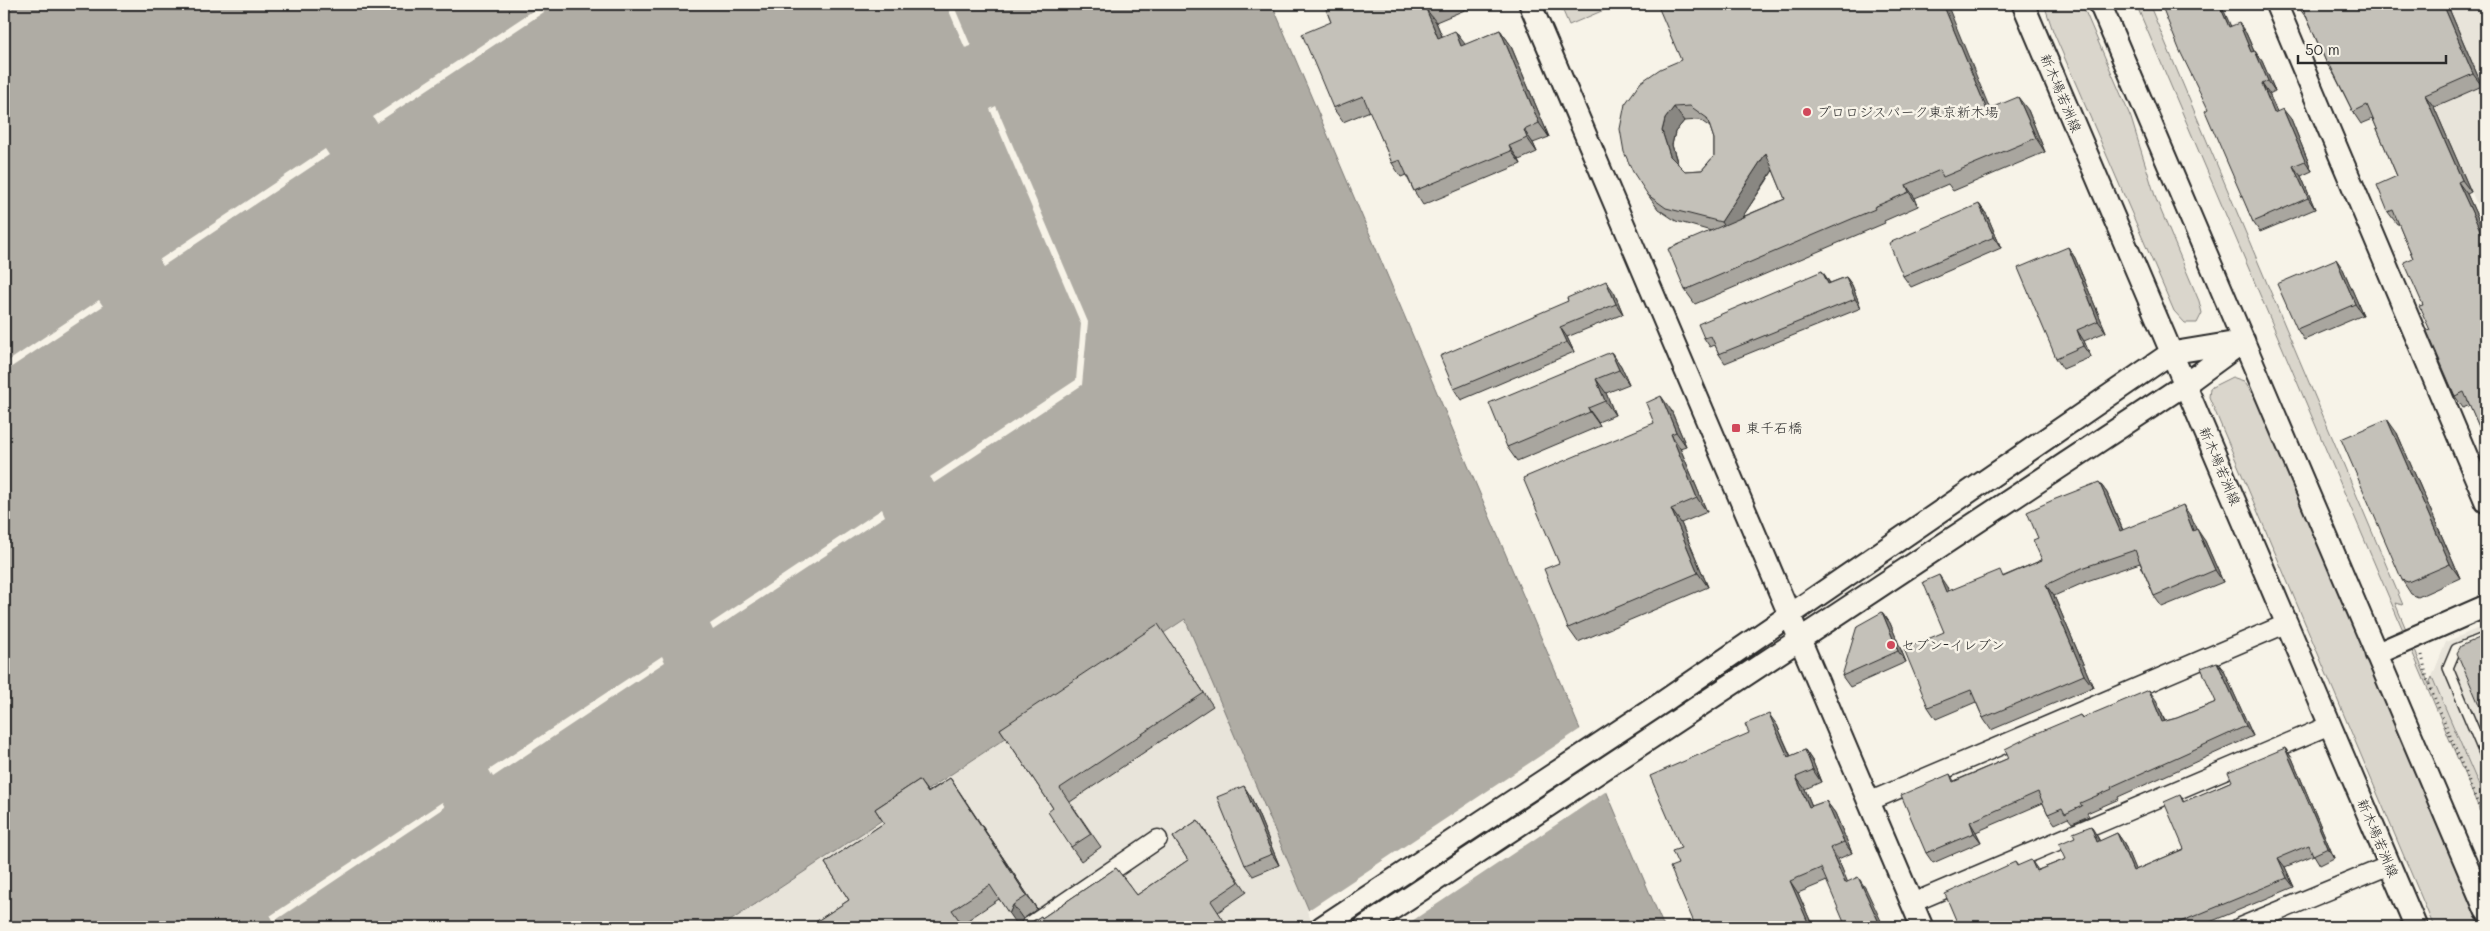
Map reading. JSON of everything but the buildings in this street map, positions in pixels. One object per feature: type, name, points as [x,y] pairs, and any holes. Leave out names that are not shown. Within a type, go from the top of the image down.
[{"type":"street","points":[[1530,4],[1798,639],[1922,927]]},
{"type":"street","name":"新木場若洲線","points":[[2024,4],[2184,385],[2288,623],[2390,865],[2412,926]]},
{"type":"street","points":[[2100,4],[2486,911]]},
{"type":"street","points":[[2276,4],[2486,502]]},
{"type":"street","points":[[1322,927],[1663,702],[1788,614],[2171,353],[2244,341]]},
{"type":"street","points":[[1365,927],[2184,385],[2244,341]]},
{"type":"street","points":[[2376,654],[2486,606]]},
{"type":"street","points":[[1868,802],[2288,623]]},
{"type":"street","points":[[1912,904],[2330,724]]},
{"type":"street","points":[[1030,927],[1158,839]]},
{"type":"street","points":[[2240,927],[2390,865]]},
{"type":"lane","points":[[2029,4],[2034,28]]},
{"type":"lane","points":[[2486,637],[2456,649],[2448,668],[2486,758]]},
{"type":"path","points":[[2422,655],[2427,679],[2486,824]]},
{"type":"shaded area","points":[[20,4],[1272,4],[1664,927],[1316,927],[1185,619],[721,927],[4,927],[4,14]]},
{"type":"shaded area","points":[[1560,4],[1618,4],[1569,25]]},
{"type":"shaded area","points":[[2044,4],[2082,4],[2131,118],[2156,199],[2199,301],[2202,313],[2197,323],[2185,323],[2174,311],[2053,31]]},
{"type":"shaded area","points":[[2136,4],[2149,4],[2403,605],[2395,603],[2429,684],[2432,677],[2486,802],[2486,825]]},
{"type":"shaded area","points":[[2391,4],[2486,4],[2486,226]]},
{"type":"shaded area","points":[[2232,377],[2244,381],[2262,409],[2480,927],[2434,927],[2209,397],[2210,388]]},
{"type":"shaded area","points":[[1186,619],[1316,927],[721,927]]},
{"type":"shaded area","points":[[2486,625],[2486,802],[2432,677],[2446,642]]},
{"type":"pier","points":[[946,4],[953,4],[971,46],[965,48]]},
{"type":"pier","points":[[540,6],[544,12],[377,123],[373,117]]},
{"type":"pier","points":[[996,106],[1088,322],[1082,385],[934,483],[930,477],[1076,380],[1081,324],[990,109]]},
{"type":"pier","points":[[325,149],[329,155],[163,266],[159,260]]},
{"type":"pier","points":[[99,300],[103,306],[4,372],[4,364]]},
{"type":"pier","points":[[882,509],[885,516],[713,630],[710,624]]},
{"type":"pier","points":[[662,656],[665,662],[493,777],[489,770]]},
{"type":"pier","points":[[1582,728],[1608,790],[1403,927],[1314,927],[1307,911]]},
{"type":"pier","points":[[442,802],[445,807],[273,922],[270,916]]},
{"type":"place","name":"プロロジスパーク東京新木場","points":[[1807,112]]},
{"type":"place","name":"東千石橋","points":[[1736,428]]},
{"type":"place","name":"セブン-イレブン","points":[[1891,645]]}]
